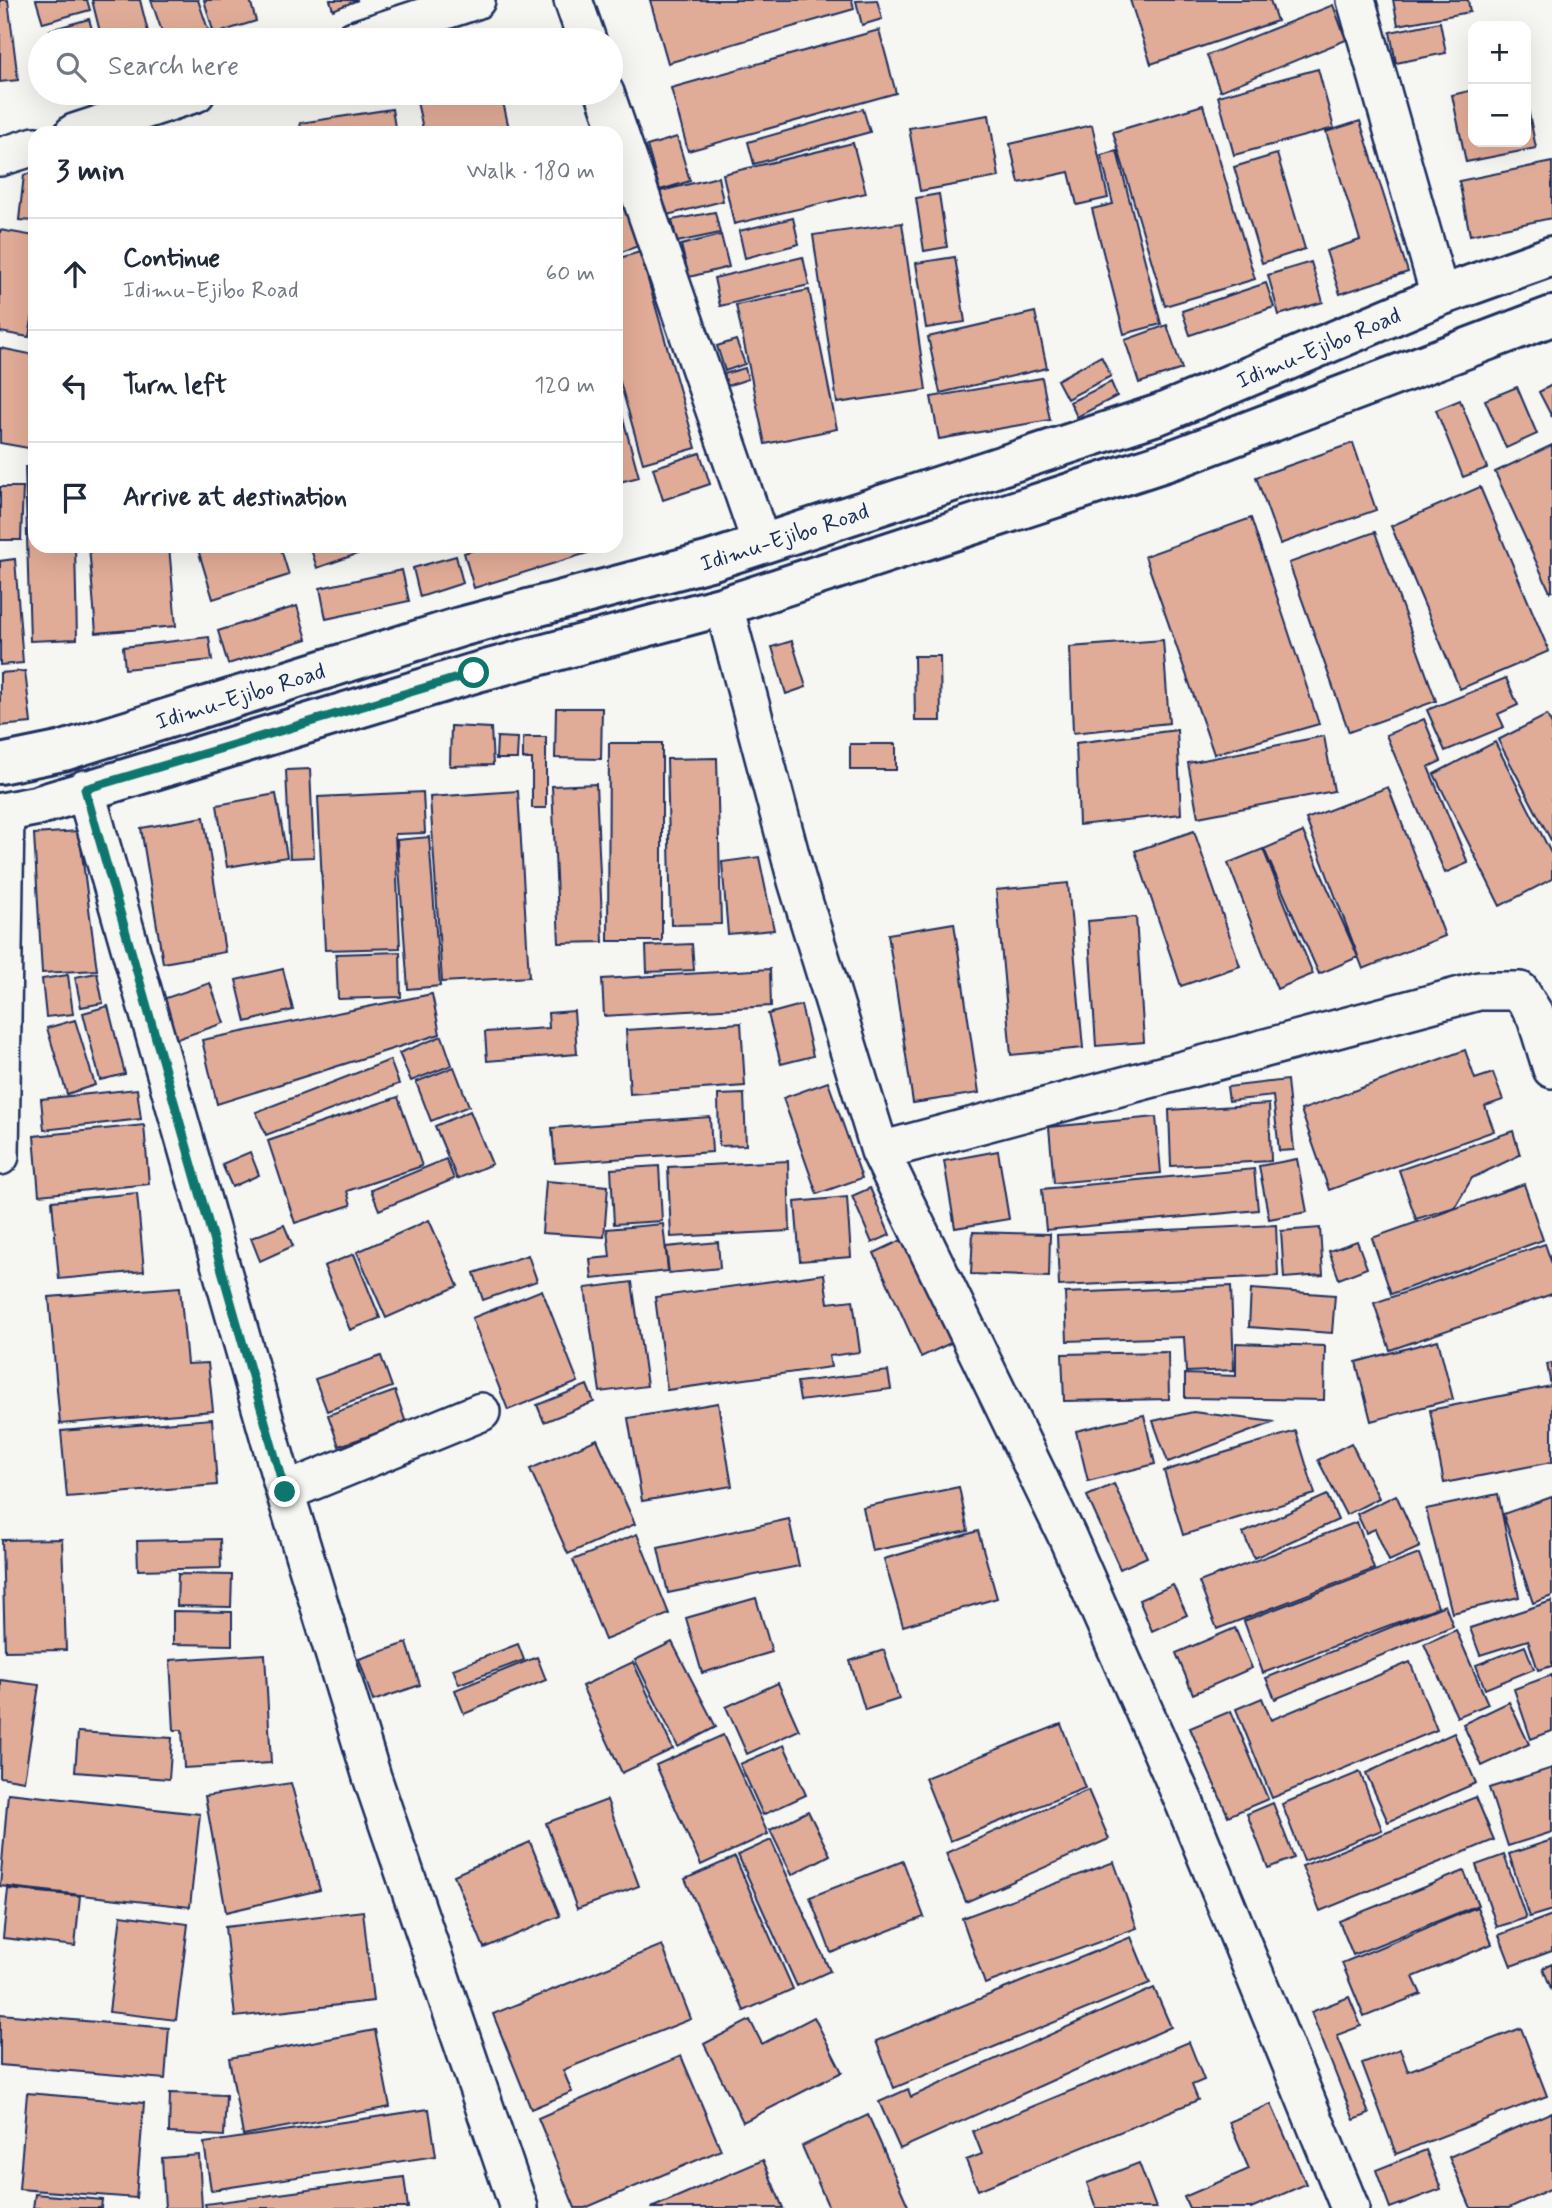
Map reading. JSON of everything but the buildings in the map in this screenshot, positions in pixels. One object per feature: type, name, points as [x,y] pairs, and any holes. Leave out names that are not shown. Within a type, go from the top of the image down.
[{"type":"main road","name":"Idimu-Ejibo Road","points":[[0,764],[63,751],[460,627],[710,561],[761,542],[1160,414],[1440,296],[1552,256]]},
{"type":"main road","name":"Idimu-Ejibo Road","points":[[3,813],[474,673],[724,606],[1177,458],[1552,316]]},
{"type":"street","points":[[391,28],[476,0]]},
{"type":"street","points":[[573,0],[583,28]]},
{"type":"street","points":[[1356,0],[1440,296]]},
{"type":"street","points":[[95,126],[159,105]]},
{"type":"street","points":[[609,105],[616,126]]},
{"type":"street","points":[[623,145],[761,542]]},
{"type":"street","points":[[0,158],[28,148]]},
{"type":"street","points":[[724,606],[797,881],[880,1151],[1066,1534],[1185,1804],[1350,2208]]},
{"type":"street","points":[[85,789],[285,1492],[372,1777],[519,2208]]},
{"type":"street","points":[[0,1156],[3,813]]},
{"type":"street","points":[[880,1151],[1479,990],[1520,991],[1536,1017],[1552,1069]]},
{"type":"street","points":[[285,1492],[481,1412]]},
{"type":"route","points":[[285,1492],[225,1272],[85,789],[474,673]]}]
